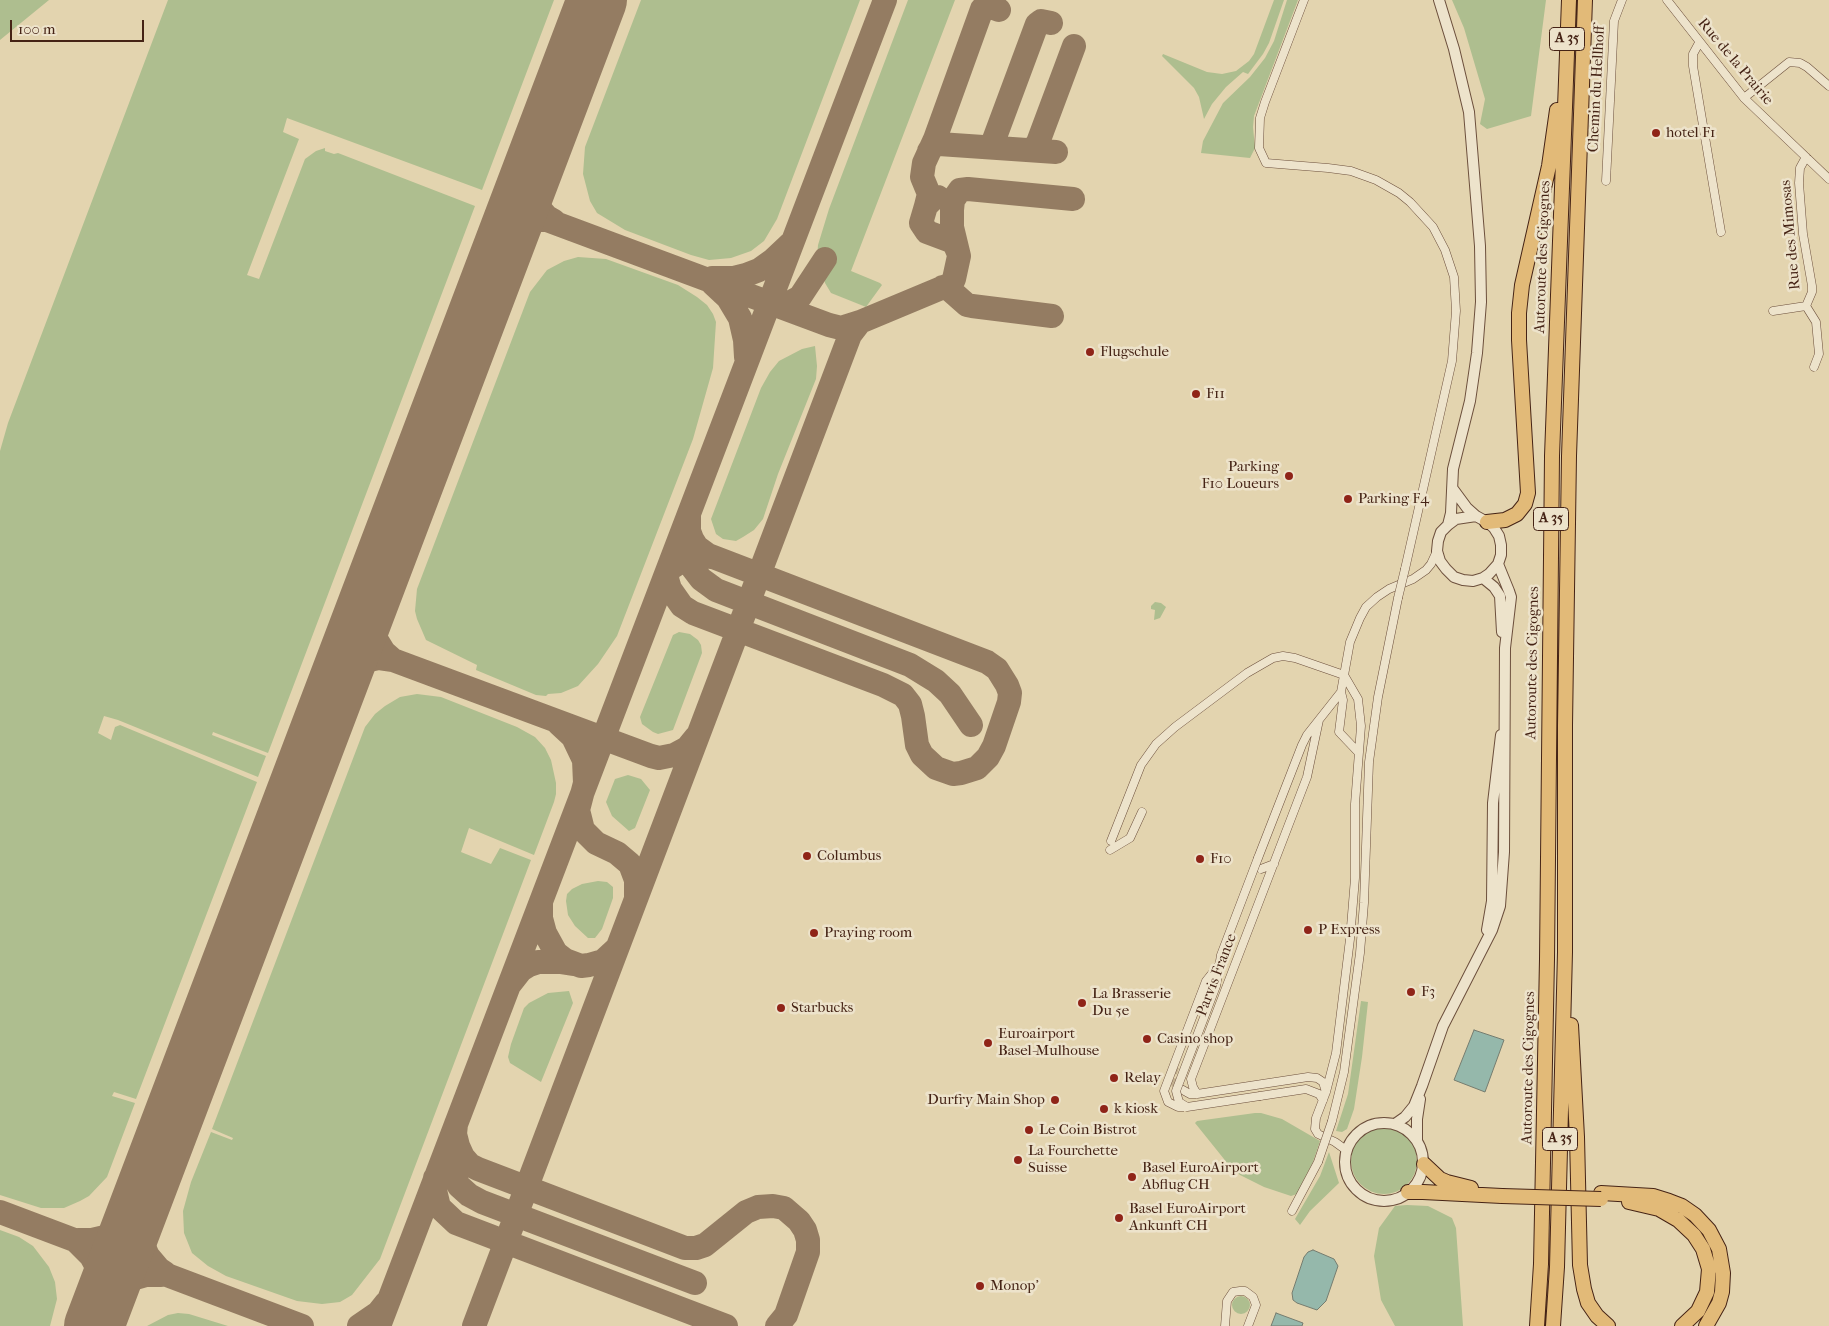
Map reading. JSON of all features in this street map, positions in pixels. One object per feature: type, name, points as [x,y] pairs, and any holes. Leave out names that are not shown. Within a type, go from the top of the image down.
[{"type":"highway","name":"Autoroute des Cigognes","points":[[1537,1326],[1541,1264],[1547,959],[1552,456],[1569,0]]},
{"type":"highway","name":"A 35","points":[[1553,1326],[1557,1267],[1565,952],[1568,456],[1585,0]]},
{"type":"highway","points":[[1481,519],[1506,520],[1517,514],[1525,504],[1528,494],[1519,313],[1522,285],[1549,166],[1556,113],[1565,78]]},
{"type":"highway","points":[[1565,952],[1577,1137],[1580,1265],[1588,1302],[1597,1316],[1608,1326]]},
{"type":"highway","points":[[1424,1164],[1440,1179],[1447,1182],[1502,1193]]},
{"type":"highway","points":[[1408,1192],[1653,1196],[1682,1206],[1695,1215],[1709,1230],[1719,1249],[1723,1273],[1722,1292],[1719,1303],[1706,1326]]},
{"type":"highway","points":[[1601,1196],[1659,1210],[1678,1220],[1690,1230],[1699,1242],[1706,1256],[1709,1269],[1706,1292],[1701,1306],[1690,1320],[1682,1326]]},
{"type":"street","points":[[1292,1211],[1318,1162],[1332,1121],[1344,1072],[1360,953],[1364,903],[1369,762],[1378,696],[1398,598],[1452,361],[1456,311],[1454,277],[1445,250],[1433,227],[1399,193],[1376,180],[1350,171],[1266,163],[1259,148],[1260,118],[1264,102],[1304,0]]},
{"type":"street","points":[[1439,0],[1454,49],[1469,112],[1480,246],[1481,302],[1477,353],[1470,401],[1453,469],[1453,489],[1448,525]]},
{"type":"street","name":"Chemin du Hellhoff","points":[[1606,180],[1614,21],[1622,0]]},
{"type":"street","name":"Rue de la Prairie","points":[[1667,0],[1744,98],[1829,179]]},
{"type":"street","points":[[1699,43],[1693,54],[1693,66],[1721,232]]},
{"type":"street","points":[[1744,98],[1789,62],[1807,66],[1829,86]]},
{"type":"street","name":"Rue des Mimosas","points":[[1806,157],[1799,174],[1803,234],[1812,286],[1812,292],[1806,306],[1816,322],[1819,354],[1814,367]]},
{"type":"street","points":[[1773,311],[1806,306]]},
{"type":"street","points":[[1437,551],[1446,569],[1454,577],[1473,581],[1483,578],[1494,570],[1501,555],[1499,536],[1494,528],[1467,508],[1453,489]]},
{"type":"street","points":[[1358,752],[1339,732],[1343,700],[1341,692],[1350,642],[1360,618],[1366,607],[1377,597],[1389,589],[1413,579],[1426,570],[1437,551],[1441,532],[1448,525],[1456,519],[1481,519]]},
{"type":"street","points":[[1395,1124],[1410,1112],[1422,1086],[1443,1026],[1496,921],[1500,906],[1504,852],[1505,648],[1510,598],[1509,590],[1498,564]]},
{"type":"street","points":[[1483,578],[1494,587],[1500,596],[1502,633],[1505,648]]},
{"type":"street","points":[[1111,841],[1142,765],[1156,744],[1175,727],[1247,673],[1274,658],[1289,656],[1344,675],[1358,699],[1361,726],[1358,752],[1355,878],[1350,939],[1336,1053],[1314,1129],[1318,1134],[1346,1150]]},
{"type":"street","points":[[1187,1106],[1179,1102],[1176,1091],[1216,986],[1221,955],[1302,745],[1318,720],[1341,692]]},
{"type":"street","points":[[1481,950],[1490,919],[1492,901],[1493,803],[1498,749],[1504,715]]},
{"type":"street","name":"Parvis France","points":[[1197,1094],[1191,1079],[1306,777],[1318,720]]},
{"type":"street","points":[[1110,850],[1130,838],[1142,812]]},
{"type":"street","points":[[1492,835],[1504,852]]},
{"type":"street","points":[[1261,869],[1274,864]]},
{"type":"street","points":[[1220,964],[1206,982],[1164,1091],[1168,1102],[1178,1107],[1306,1089],[1319,1094],[1323,1100]]},
{"type":"street","points":[[1181,1089],[1190,1094],[1197,1094],[1308,1077],[1317,1078],[1323,1082],[1326,1092]]},
{"type":"street","points":[[1417,1140],[1417,1119],[1422,1086]]},
{"type":"street","points":[[1374,1123],[1395,1124],[1404,1128],[1417,1140],[1423,1151],[1424,1164],[1419,1180],[1402,1197],[1382,1201],[1371,1199],[1352,1186],[1346,1175],[1344,1163],[1346,1150],[1357,1134],[1366,1127],[1374,1123]]},
{"type":"street","points":[[1225,1326],[1227,1300],[1233,1292],[1245,1291],[1253,1297],[1256,1305],[1248,1326]]},
{"type":"green space","points":[[0,0],[49,0],[0,40]]},
{"type":"green space","points":[[168,0],[554,0],[482,190],[287,118],[283,132],[299,139],[247,275],[259,279],[305,159],[316,151],[325,148],[325,151],[334,154],[338,153],[475,206],[268,753],[213,732],[212,735],[266,756],[258,777],[104,716],[98,733],[111,740],[115,727],[120,725],[257,782],[136,1099],[114,1092],[112,1096],[135,1103],[107,1177],[89,1196],[80,1201],[64,1208],[41,1208],[0,1195],[0,451],[8,423]]},
{"type":"green space","points":[[641,0],[860,0],[777,219],[764,241],[751,251],[731,258],[709,260],[691,255],[625,230],[597,213],[590,201],[583,174],[585,147]]},
{"type":"green space","points":[[908,0],[955,0],[851,271],[882,285],[866,307],[831,293],[825,283],[817,258],[818,245],[829,209]]},
{"type":"green space","points":[[1274,0],[1284,0],[1269,43],[1263,54],[1248,74],[1243,72],[1226,87],[1212,104],[1204,119],[1199,97],[1194,88],[1162,56],[1163,54],[1207,72],[1222,74],[1236,71],[1249,61],[1254,54]]},
{"type":"green space","points":[[1287,0],[1298,0],[1254,116],[1255,148],[1250,158],[1201,153],[1203,141],[1223,103],[1250,77],[1265,58],[1274,41]]},
{"type":"green space","points":[[1452,0],[1546,0],[1531,116],[1487,129],[1480,124],[1485,99],[1464,28]]},
{"type":"green space","points":[[578,257],[606,259],[678,285],[707,305],[716,322],[713,368],[693,439],[617,636],[598,664],[578,686],[561,693],[548,694],[546,696],[536,695],[476,670],[477,665],[426,640],[415,611],[417,589],[530,292],[547,270],[564,261]]},
{"type":"green space","points":[[815,346],[816,379],[778,474],[763,519],[754,530],[736,541],[723,539],[716,534],[711,519],[761,388],[779,361],[802,349]]},
{"type":"green space","points":[[1155,602],[1161,603],[1166,607],[1160,618],[1154,620],[1155,610],[1151,609],[1151,606]]},
{"type":"green space","points":[[679,632],[690,634],[698,640],[702,653],[673,730],[658,734],[642,724],[640,717],[673,635]]},
{"type":"green space","points":[[417,694],[441,697],[517,727],[535,737],[545,748],[551,760],[556,783],[556,794],[534,855],[469,828],[461,852],[491,864],[500,848],[531,860],[380,1259],[352,1295],[340,1302],[322,1304],[297,1301],[226,1276],[208,1266],[192,1253],[184,1233],[183,1211],[191,1182],[211,1132],[232,1140],[233,1138],[212,1129],[365,727],[375,714],[385,706],[400,697]]},
{"type":"green space","points":[[628,775],[641,779],[650,790],[635,828],[629,831],[612,816],[606,802],[615,779]]},
{"type":"green space","points":[[598,881],[607,882],[613,887],[613,898],[602,929],[595,938],[588,938],[575,926],[568,915],[567,894],[582,884]]},
{"type":"green space","points":[[569,991],[573,1003],[541,1082],[510,1063],[508,1057],[511,1044],[524,1008],[529,1003],[548,993]]},
{"type":"green space","points":[[1361,1001],[1368,1002],[1354,1109],[1347,1129],[1342,1132],[1336,1131],[1348,1094]]},
{"type":"green space","points":[[1255,1113],[1282,1119],[1320,1141],[1313,1162],[1297,1194],[1291,1196],[1264,1187],[1240,1175],[1228,1164],[1195,1123],[1197,1121]]},
{"type":"green space","points":[[1384,1128],[1397,1131],[1407,1138],[1414,1148],[1417,1161],[1414,1174],[1407,1184],[1397,1191],[1384,1194],[1371,1191],[1361,1184],[1354,1174],[1351,1161],[1354,1148],[1361,1138],[1371,1131]]},
{"type":"green space","points":[[1329,1152],[1339,1183],[1310,1211],[1300,1225],[1295,1219],[1320,1176]]},
{"type":"green space","points":[[1395,1206],[1428,1206],[1452,1218],[1456,1228],[1463,1326],[1395,1326],[1381,1300],[1374,1256],[1379,1228]]},
{"type":"green space","points":[[0,1230],[19,1237],[33,1246],[49,1267],[55,1282],[57,1299],[50,1326],[0,1326]]},
{"type":"green space","points":[[1241,1296],[1247,1299],[1250,1305],[1247,1311],[1241,1314],[1235,1311],[1232,1305],[1235,1299]]},
{"type":"green space","points":[[178,1313],[189,1314],[228,1326],[147,1326],[168,1315]]},
{"type":"shaded area","points":[[1474,1030],[1504,1040],[1485,1092],[1454,1080]]},
{"type":"shaded area","points":[[1313,1250],[1334,1259],[1338,1266],[1326,1301],[1317,1310],[1297,1303],[1293,1300],[1292,1293],[1304,1257]]},
{"type":"shaded area","points":[[1276,1313],[1303,1323],[1302,1326],[1271,1326]]},
{"type":"taxiway","points":[[379,1326],[885,0]]},
{"type":"taxiway","points":[[926,206],[929,194],[922,177],[924,163],[935,139],[982,9],[988,6],[999,10]]},
{"type":"taxiway","points":[[989,147],[992,145],[1037,24],[1041,21],[1051,23]]},
{"type":"taxiway","points":[[1030,150],[1037,145],[1074,46]]},
{"type":"taxiway","points":[[929,151],[932,147],[939,144],[1056,152]]},
{"type":"taxiway","points":[[540,152],[532,178],[532,190],[539,208],[547,217],[554,221]]},
{"type":"taxiway","points":[[498,261],[510,238],[518,229],[536,220],[547,220],[841,328],[951,284],[954,279],[959,256],[952,227],[952,210],[953,200],[960,190],[968,189],[1073,199]]},
{"type":"taxiway","points":[[938,197],[926,206],[921,223],[927,232],[951,241],[958,252]]},
{"type":"taxiway","points":[[712,278],[734,278],[759,270],[790,244]]},
{"type":"taxiway","points":[[771,303],[782,305],[800,297],[825,259]]},
{"type":"taxiway","points":[[713,284],[728,298],[740,318],[745,340],[746,357]]},
{"type":"taxiway","points":[[943,287],[950,290],[967,305],[1052,316]]},
{"type":"taxiway","points":[[474,1326],[850,335],[860,322]]},
{"type":"taxiway","points":[[689,514],[689,531],[692,539],[697,547],[708,555],[987,662],[997,669],[1010,693],[1009,702],[994,746],[988,757],[977,768],[961,773],[953,774],[936,768],[922,755],[917,745],[910,704],[903,695],[883,685],[693,613],[682,606],[670,589],[667,579],[668,570],[688,557],[697,555],[712,557]]},
{"type":"taxiway","points":[[684,543],[691,566],[701,579],[716,590],[910,665],[936,681],[950,694],[971,725]]},
{"type":"taxiway","points":[[337,686],[350,668],[359,662],[379,658],[393,660],[384,652],[370,625],[369,609],[372,594]]},
{"type":"taxiway","points":[[393,660],[651,756],[659,758],[674,755],[687,748],[696,737]]},
{"type":"taxiway","points":[[559,724],[573,737],[584,760],[585,783],[578,810],[583,830],[596,843],[617,853],[630,864],[636,880],[636,897]]},
{"type":"taxiway","points":[[541,902],[541,918],[545,933],[556,953],[565,960],[581,966],[589,965],[603,961],[616,949]]},
{"type":"taxiway","points":[[510,984],[521,970],[538,962],[573,964]]},
{"type":"taxiway","points":[[456,1124],[455,1134],[458,1146],[463,1157],[470,1165],[685,1248],[696,1248],[705,1245],[746,1212],[758,1207],[773,1206],[784,1208],[799,1221],[805,1230],[808,1240],[808,1252],[786,1315],[777,1326]]},
{"type":"taxiway","points":[[449,1143],[449,1163],[453,1175],[459,1186],[469,1195],[482,1202],[695,1283]]},
{"type":"taxiway","points":[[435,1178],[434,1186],[439,1207],[456,1223],[726,1326]]},
{"type":"taxiway","points":[[142,1197],[137,1231],[148,1256],[165,1273]]},
{"type":"taxiway","points":[[78,1240],[92,1240],[105,1237],[121,1228],[131,1217],[140,1201]]},
{"type":"taxiway","points":[[0,1212],[302,1326]]},
{"type":"taxiway","points":[[77,1242],[91,1256],[97,1267],[101,1281],[99,1310]]},
{"type":"taxiway","points":[[99,1310],[125,1281],[146,1275],[161,1275]]},
{"type":"taxiway","points":[[359,1326],[378,1313],[386,1303]]},
{"type":"runway","points":[[94,1326],[597,0]]},
{"type":"tunnel","points":[[1175,1067],[1173,1073],[1175,1084],[1181,1089]]},
{"type":"place","name":"hotel F1","points":[[1656,133]]},
{"type":"place","name":"Flugschule","points":[[1090,352]]},
{"type":"place","name":"F11","points":[[1196,394]]},
{"type":"place","name":"Parking F10 Loueurs","points":[[1289,476]]},
{"type":"place","name":"Parking F4","points":[[1348,499]]},
{"type":"place","name":"Columbus","points":[[807,856]]},
{"type":"place","name":"F10","points":[[1200,859]]},
{"type":"place","name":"P Express","points":[[1308,930]]},
{"type":"place","name":"Praying room","points":[[814,933]]},
{"type":"place","name":"F3","points":[[1411,992]]},
{"type":"place","name":"La Brasserie Du 5e","points":[[1082,1003]]},
{"type":"place","name":"Starbucks","points":[[781,1008]]},
{"type":"place","name":"Casino shop","points":[[1147,1039]]},
{"type":"place","name":"Euroairport Basel-Mulhouse","points":[[988,1043]]},
{"type":"place","name":"Relay","points":[[1114,1078]]},
{"type":"place","name":"Durfry Main Shop","points":[[1055,1100]]},
{"type":"place","name":"k kiosk","points":[[1104,1109]]},
{"type":"place","name":"Le Coin Bistrot","points":[[1029,1130]]},
{"type":"place","name":"La Fourchette Suisse","points":[[1018,1160]]},
{"type":"place","name":"Basel EuroAirport Abflug CH","points":[[1132,1177]]},
{"type":"place","name":"Basel EuroAirport Ankunft CH","points":[[1119,1218]]},
{"type":"place","name":"Monop'","points":[[980,1286]]}]
